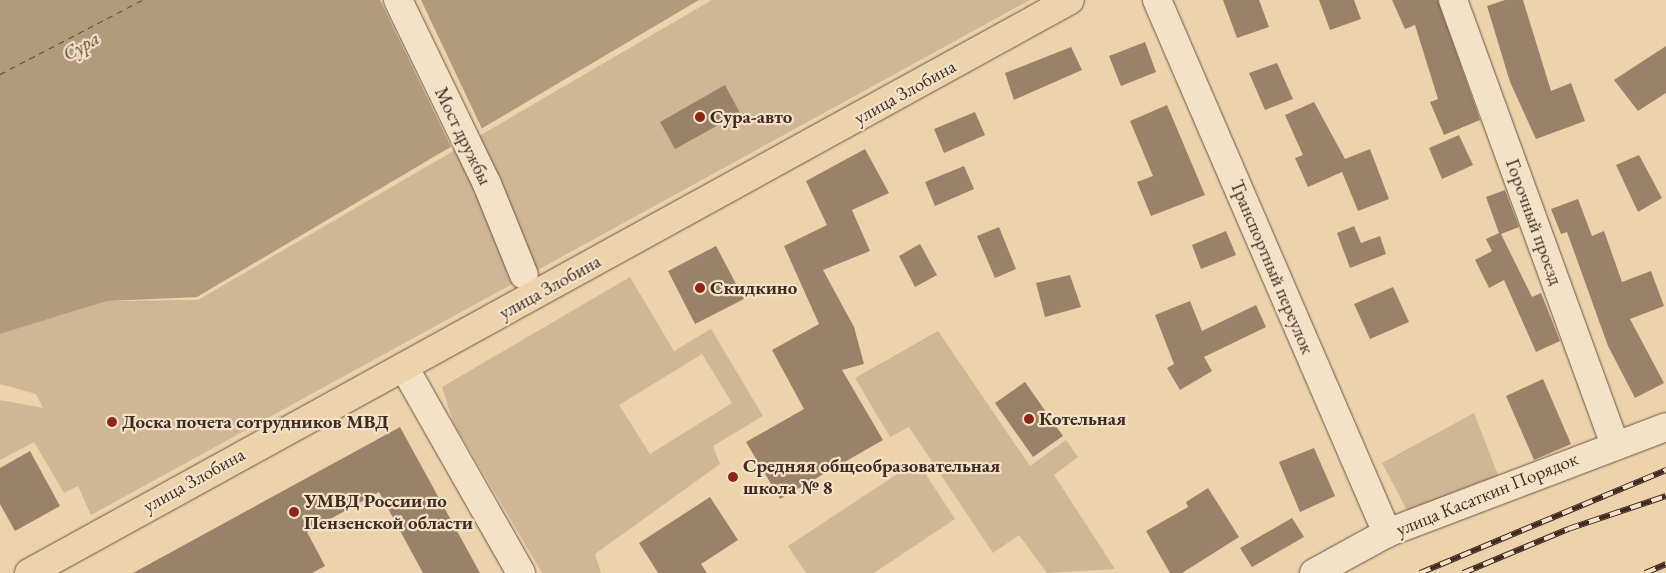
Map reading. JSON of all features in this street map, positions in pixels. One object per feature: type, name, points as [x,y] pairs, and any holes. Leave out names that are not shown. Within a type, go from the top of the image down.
[{"type":"main road","name":"улица Злобина","points":[[34,571],[1070,0]]},
{"type":"street","name":"Мост дружбы","points":[[398,0],[487,184],[524,275]]},
{"type":"street","name":"Транспортный переулок","points":[[1157,0],[1387,533]]},
{"type":"street","name":"Горочный проезд","points":[[1453,0],[1614,443]]},
{"type":"street","points":[[404,367],[521,573]]},
{"type":"street","name":"улица Касаткин Порядок","points":[[1314,573],[1387,533],[1614,443],[1666,427]]},
{"type":"shaded area","points":[[712,0],[1030,0],[91,515],[78,486],[64,493],[34,442],[0,460],[0,400],[43,408],[36,394],[0,384],[0,334],[107,301],[198,300]]},
{"type":"shaded area","points":[[630,277],[674,351],[711,329],[763,416],[713,446],[720,464],[595,554],[601,573],[542,573],[453,422],[442,387]],"holes":[[[702,354],[732,403],[650,454],[619,405]]]},
{"type":"shaded area","points":[[938,331],[1030,466],[1066,440],[1078,457],[1054,475],[1115,569],[1047,573],[1019,535],[993,553],[909,427],[890,437],[855,378]]},
{"type":"shaded area","points":[[1474,413],[1500,480],[1411,518],[1382,463]]},
{"type":"shaded area","points":[[917,461],[955,519],[874,573],[806,573],[788,546]]},
{"type":"water","name":"Сура","points":[[0,0],[699,0],[197,297],[107,301],[0,334]]},
{"type":"pier","points":[[380,0],[421,0],[483,131],[452,149]]},
{"type":"building","points":[[1223,0],[1259,0],[1269,27],[1237,38]]},
{"type":"building","points":[[1319,0],[1354,0],[1361,19],[1330,30]]},
{"type":"building","points":[[1392,0],[1438,0],[1480,120],[1444,135],[1430,102],[1438,99],[1415,25],[1405,29]]},
{"type":"building","points":[[1505,0],[1523,0],[1551,91],[1571,83],[1585,121],[1536,139],[1510,82],[1487,6]]},
{"type":"building","points":[[1145,42],[1156,72],[1121,86],[1109,56]]},
{"type":"building","points":[[1666,46],[1666,93],[1638,111],[1614,80]]},
{"type":"building","points":[[1071,47],[1082,70],[1014,100],[1005,73]]},
{"type":"building","points":[[1277,63],[1293,99],[1265,110],[1249,73]]},
{"type":"building","name":"Сура-авто","points":[[725,85],[740,113],[675,149],[660,122]]},
{"type":"building","points":[[1314,102],[1345,159],[1370,149],[1389,199],[1358,211],[1342,172],[1308,187],[1295,158],[1303,155],[1285,115]]},
{"type":"building","points":[[1167,105],[1205,195],[1151,216],[1137,182],[1153,176],[1130,121]]},
{"type":"building","points":[[975,112],[985,135],[944,153],[934,129]]},
{"type":"building","points":[[1459,135],[1473,165],[1442,179],[1429,148]]},
{"type":"building","points":[[865,149],[889,193],[852,210],[870,251],[823,270],[854,327],[864,364],[842,370],[883,440],[780,499],[746,442],[804,409],[772,350],[819,324],[784,246],[827,225],[806,181]]},
{"type":"building","points":[[1639,155],[1662,198],[1638,212],[1616,165]]},
{"type":"building","points":[[964,166],[974,189],[935,206],[925,182]]},
{"type":"building","points":[[1505,190],[1519,227],[1501,234],[1532,297],[1541,293],[1560,341],[1536,352],[1504,280],[1489,288],[1475,260],[1492,251],[1486,239],[1499,233],[1486,197]]},
{"type":"building","points":[[1578,199],[1592,236],[1604,231],[1622,282],[1651,271],[1664,306],[1630,319],[1664,383],[1635,398],[1608,346],[1567,232],[1561,234],[1551,209]]},
{"type":"building","points":[[1354,226],[1361,243],[1380,236],[1386,254],[1350,268],[1337,233]]},
{"type":"building","points":[[999,227],[1016,269],[995,278],[977,236]]},
{"type":"building","points":[[1226,231],[1236,255],[1201,269],[1192,245]]},
{"type":"building","points":[[920,244],[937,275],[915,287],[899,256]]},
{"type":"building","points":[[716,246],[744,299],[695,324],[668,271]]},
{"type":"building","points":[[1070,275],[1081,307],[1045,317],[1036,283]]},
{"type":"building","points":[[1393,287],[1409,322],[1370,339],[1354,304]]},
{"type":"building","points":[[1190,301],[1202,331],[1256,305],[1266,327],[1204,357],[1212,371],[1180,390],[1167,368],[1174,364],[1155,315]]},
{"type":"building","points":[[1543,379],[1571,444],[1534,460],[1506,396]]},
{"type":"building","name":"Котельная","points":[[1025,382],[1063,436],[1033,457],[995,403]]},
{"type":"building","name":"УМВД России по Пензенской области","points":[[400,427],[480,573],[423,573],[379,492],[307,532],[325,566],[312,573],[133,573]]},
{"type":"building","points":[[1314,448],[1335,496],[1300,512],[1279,462]]},
{"type":"building","points":[[30,451],[60,506],[15,531],[0,504],[0,468]]},
{"type":"building","points":[[1208,488],[1239,537],[1182,573],[1170,573],[1146,531],[1188,507],[1186,502]]},
{"type":"building","points":[[710,497],[738,540],[701,564],[707,573],[658,573],[639,543]]},
{"type":"building","points":[[1292,518],[1304,537],[1252,567],[1240,548]]},
{"type":"ferry route","points":[[0,74],[142,0]]},
{"type":"railway","points":[[1420,573],[1666,470]]},
{"type":"railway","points":[[1463,573],[1568,529],[1666,496]]},
{"type":"railway","points":[[1645,573],[1666,564]]},
{"type":"place","name":"Сура-авто","points":[[700,117]]},
{"type":"place","name":"Скидкино","points":[[700,288]]},
{"type":"place","name":"Котельная","points":[[1029,419]]},
{"type":"place","name":"Доска почета сотрудников МВД","points":[[112,422]]},
{"type":"place","name":"Средняя общеобразовательная школа № 8","points":[[733,477]]},
{"type":"place","name":"УМВД России по Пензенской области","points":[[294,512]]}]
